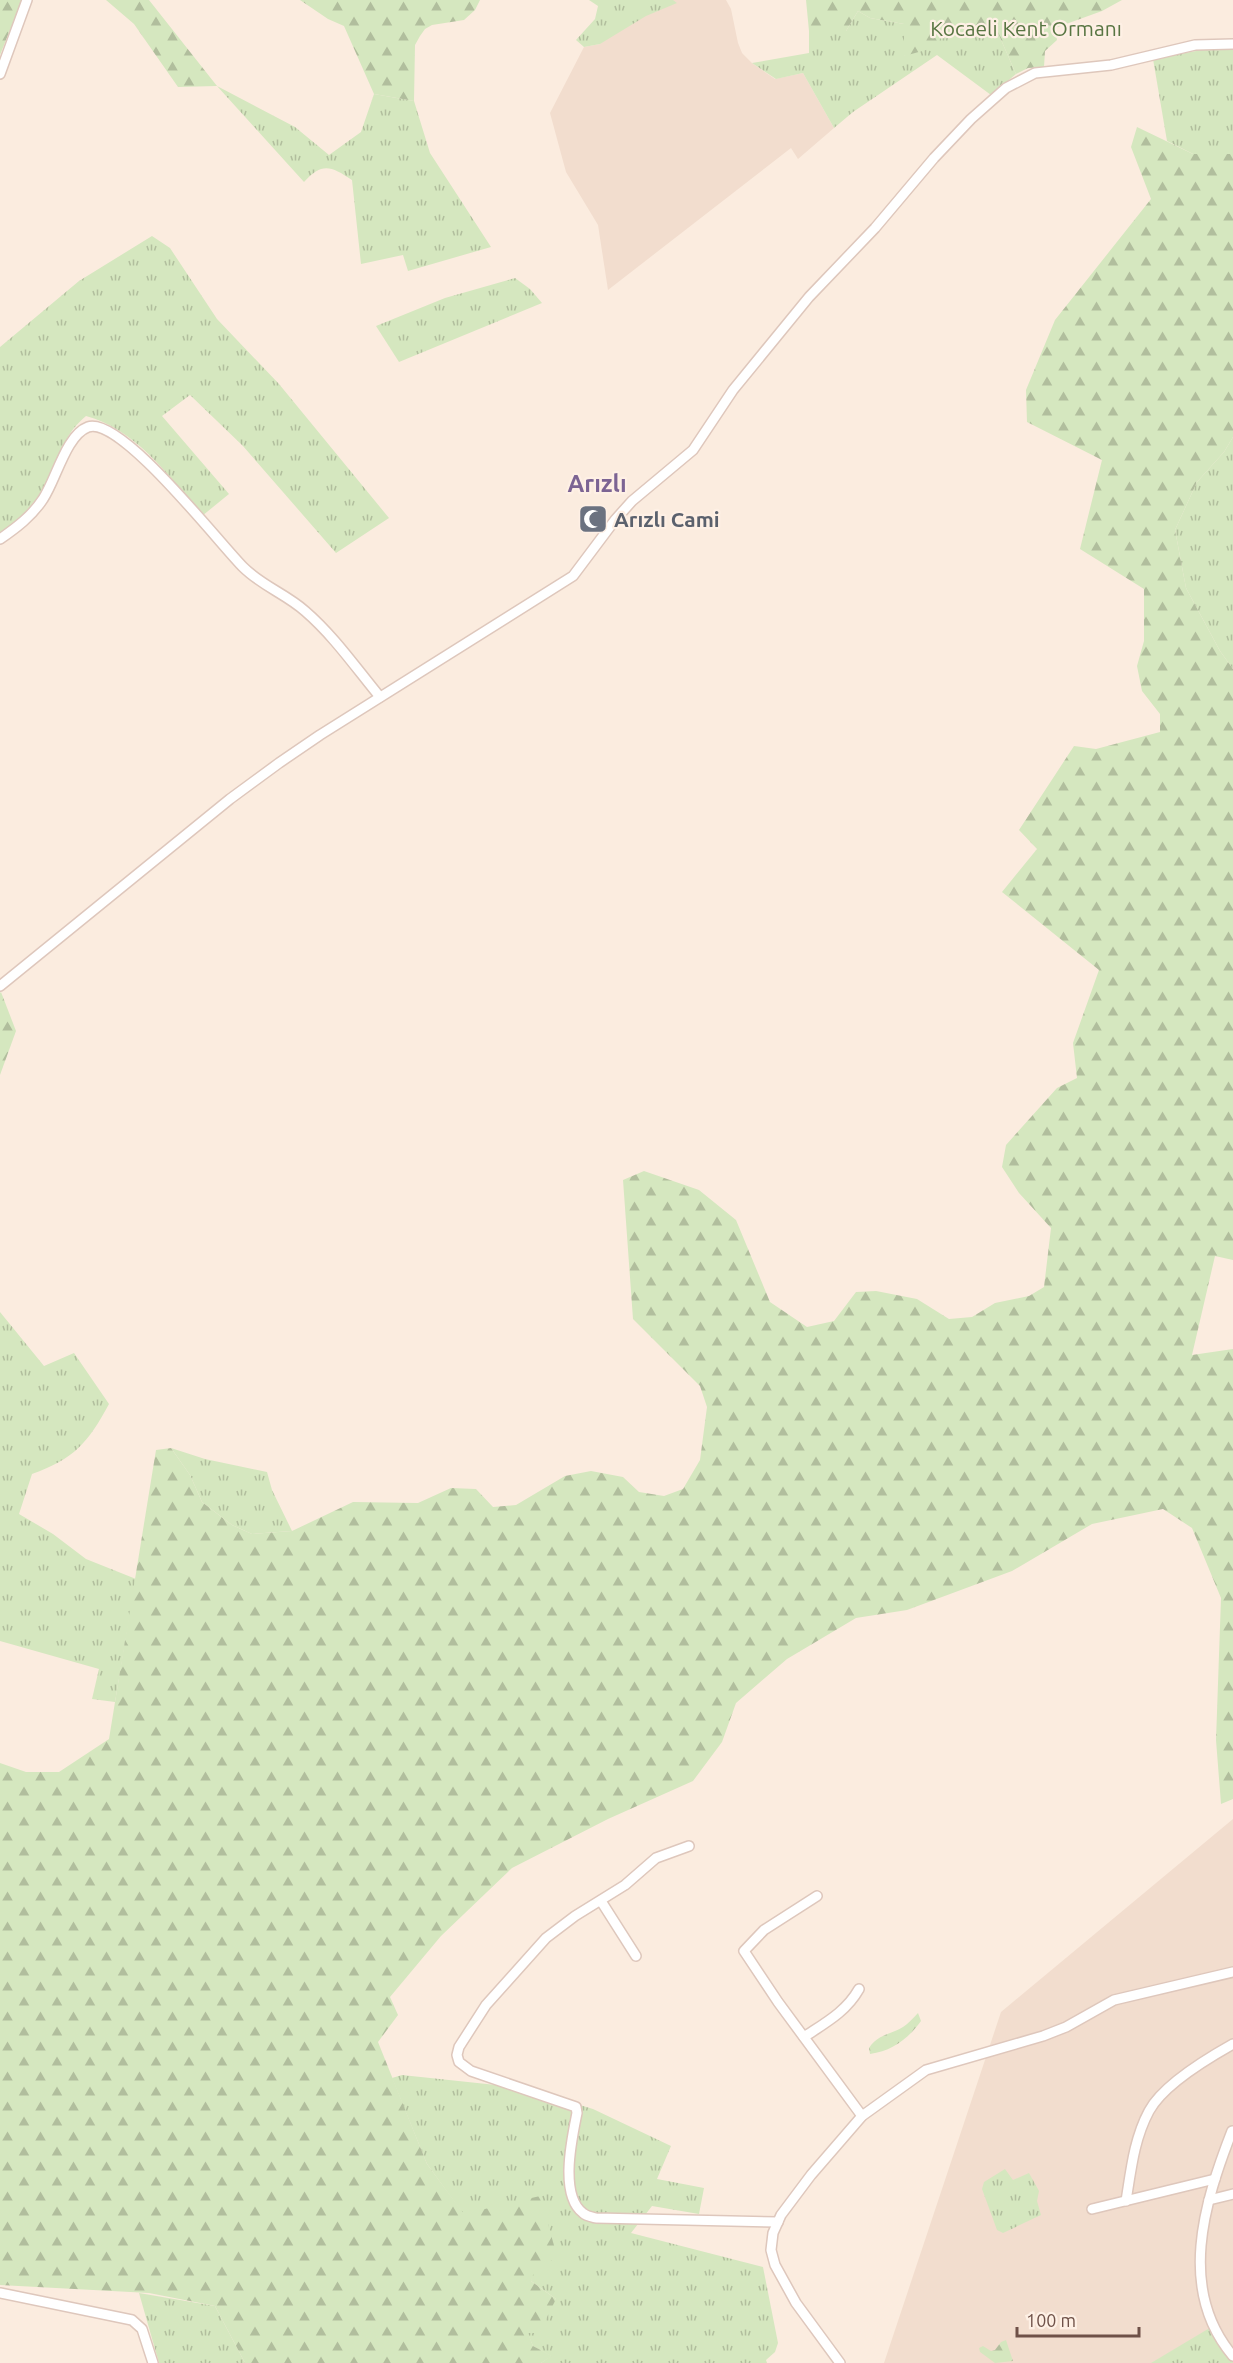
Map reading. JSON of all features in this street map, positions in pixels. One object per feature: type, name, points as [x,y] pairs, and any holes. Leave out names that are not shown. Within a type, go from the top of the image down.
[{"type":"street","points":[[0,74],[27,0]]},
{"type":"street","points":[[0,986],[230,799],[321,735],[573,576],[632,501],[693,450],[733,390],[801,306],[875,228],[971,119],[1006,88],[1035,73],[1111,65],[1196,45],[1233,44]]},
{"type":"street","points":[[0,540],[22,522],[42,500],[75,437],[87,428],[100,427],[146,459],[174,488],[217,540],[252,575],[307,613],[380,697]]},
{"type":"street","points":[[689,1846],[656,1858],[625,1885],[575,1916],[546,1938],[486,2005],[459,2047],[457,2055],[459,2062],[471,2071],[576,2107],[569,2157],[571,2187],[576,2204],[584,2214],[596,2217],[778,2222]]},
{"type":"street","points":[[817,1896],[764,1930],[744,1951],[862,2116]]},
{"type":"street","points":[[601,1901],[636,1956]]},
{"type":"street","points":[[840,2363],[796,2304],[775,2265],[771,2250],[773,2234],[778,2222],[811,2175],[862,2116],[926,2070],[1043,2036],[1065,2027],[1114,2000],[1233,1972]]},
{"type":"street","points":[[804,2037],[841,2012],[851,2003],[859,1989]]},
{"type":"street","points":[[1126,2201],[1138,2136],[1150,2109],[1186,2074],[1233,2044]]},
{"type":"street","points":[[1233,2130],[1209,2200],[1199,2256],[1202,2283],[1214,2329],[1233,2356]]},
{"type":"street","points":[[1092,2209],[1215,2179]]},
{"type":"street","points":[[1209,2200],[1233,2194]]},
{"type":"street","points":[[0,2293],[132,2320],[142,2329],[153,2363]]},
{"type":"shaded area","points":[[623,0],[726,0],[731,9],[742,53],[775,79],[803,73],[834,128],[798,159],[791,148],[608,290],[598,225],[566,172],[550,113],[584,47],[600,44]]},
{"type":"shaded area","points":[[1233,1819],[1233,2363],[884,2363],[1001,2012]]},
{"type":"green space","points":[[0,0],[22,0],[0,55]]},
{"type":"green space","points":[[106,0],[149,0],[217,86],[178,87],[134,24]]},
{"type":"green space","points":[[300,0],[480,0],[475,10],[464,20],[432,25],[420,36],[415,45],[414,101],[374,94],[344,26],[328,19]]},
{"type":"green space","points":[[589,0],[673,0],[677,3],[646,16],[600,44],[584,47],[576,40],[595,19],[598,6]]},
{"type":"green space","name":"Kocaeli Kent Ormanı","points":[[806,0],[1122,0],[1102,11],[1055,28],[1057,40],[1045,51],[1044,67],[1028,68],[1016,74],[995,26],[944,28],[937,47],[904,56],[904,24],[870,18],[858,11],[846,31],[809,31]]},
{"type":"green space","points":[[858,11],[870,18],[904,24],[904,56],[944,28],[995,26],[1016,74],[991,95],[937,55],[853,112],[834,128],[803,73],[776,79],[752,63],[809,53],[809,31],[846,31]]},
{"type":"green space","points":[[1212,48],[1233,49],[1233,154],[1193,154],[1167,141],[1153,59]]},
{"type":"green space","points":[[217,86],[295,127],[329,155],[361,132],[374,94],[414,101],[430,153],[491,247],[408,271],[403,255],[361,264],[352,180],[327,168],[316,171],[304,182]]},
{"type":"green space","points":[[1137,127],[1193,154],[1233,154],[1233,437],[1224,452],[1197,482],[1175,530],[1186,588],[1220,651],[1233,669],[1233,1260],[1215,1256],[1192,1355],[1233,1349],[1233,1799],[1221,1804],[1216,1740],[1221,1598],[1192,1528],[1163,1509],[1092,1524],[1012,1571],[907,1610],[856,1618],[787,1659],[736,1703],[722,1742],[693,1781],[608,1819],[512,1868],[441,1936],[390,1997],[398,2015],[378,2042],[427,2164],[464,2214],[540,2196],[557,2256],[533,2275],[531,2281],[556,2299],[539,2333],[528,2333],[533,2346],[552,2356],[541,2363],[245,2363],[215,2306],[149,2293],[0,2285],[0,1763],[26,1772],[59,1772],[109,1739],[156,1450],[171,1448],[190,1475],[202,1502],[232,1525],[252,1534],[292,1531],[353,1502],[418,1503],[451,1488],[476,1489],[493,1507],[516,1505],[565,1476],[591,1471],[623,1477],[639,1492],[664,1496],[683,1489],[700,1460],[707,1407],[700,1386],[633,1319],[623,1180],[644,1171],[699,1190],[736,1220],[770,1302],[807,1327],[834,1321],[856,1292],[876,1291],[917,1299],[949,1319],[972,1317],[995,1303],[1029,1296],[1044,1287],[1051,1228],[1019,1193],[1002,1167],[1006,1145],[1057,1088],[1077,1078],[1073,1043],[1099,970],[1002,892],[1037,849],[1019,830],[1074,746],[1096,749],[1160,732],[1160,714],[1142,691],[1137,666],[1144,641],[1144,589],[1080,549],[1102,460],[1027,422],[1026,390],[1055,320],[1151,199],[1131,147]]},
{"type":"green space","points":[[152,236],[170,248],[217,319],[279,384],[389,518],[336,553],[243,446],[190,395],[162,416],[229,494],[202,516],[164,470],[136,443],[121,432],[86,416],[70,434],[38,496],[25,513],[0,533],[0,347],[79,281]]},
{"type":"green space","points":[[515,278],[530,289],[542,303],[399,362],[376,326],[445,298]]},
{"type":"green space","points":[[1233,437],[1233,669],[1220,651],[1186,588],[1175,530],[1197,482],[1224,452]]},
{"type":"green space","points":[[0,993],[16,1031],[0,1075]]},
{"type":"green space","points":[[0,1312],[44,1366],[74,1353],[109,1404],[94,1429],[78,1448],[59,1462],[32,1474],[19,1514],[53,1534],[86,1559],[136,1579],[115,1702],[92,1699],[99,1669],[0,1641]]},
{"type":"green space","points":[[171,1448],[205,1459],[267,1472],[272,1490],[292,1531],[252,1534],[232,1525],[202,1502],[190,1475]]},
{"type":"green space","points":[[918,2013],[921,2021],[905,2039],[885,2050],[870,2054],[869,2048],[876,2040],[903,2027]]},
{"type":"green space","points":[[402,2075],[496,2085],[501,2081],[593,2109],[671,2146],[657,2179],[704,2188],[699,2214],[652,2206],[631,2233],[763,2267],[778,2343],[775,2352],[766,2360],[767,2363],[541,2363],[551,2356],[533,2346],[527,2332],[556,2299],[531,2281],[540,2197],[464,2215],[427,2164],[392,2078]]},
{"type":"green space","points":[[1005,2169],[1013,2180],[1029,2173],[1039,2191],[1037,2201],[1041,2215],[1003,2233],[997,2230],[982,2189],[984,2182]]},
{"type":"green space","points":[[139,2293],[215,2306],[245,2363],[159,2363]]},
{"type":"green space","points":[[1213,2326],[1233,2356],[1233,2363],[1151,2363]]},
{"type":"green space","points":[[1006,2340],[1013,2361],[995,2363],[980,2352],[979,2348],[983,2346],[991,2351],[995,2350],[1001,2342]]},
{"type":"place","name":"Arızlı Cami","points":[[593,519]]},
{"type":"district","name":"Arızlı","points":[[597,483]]}]
